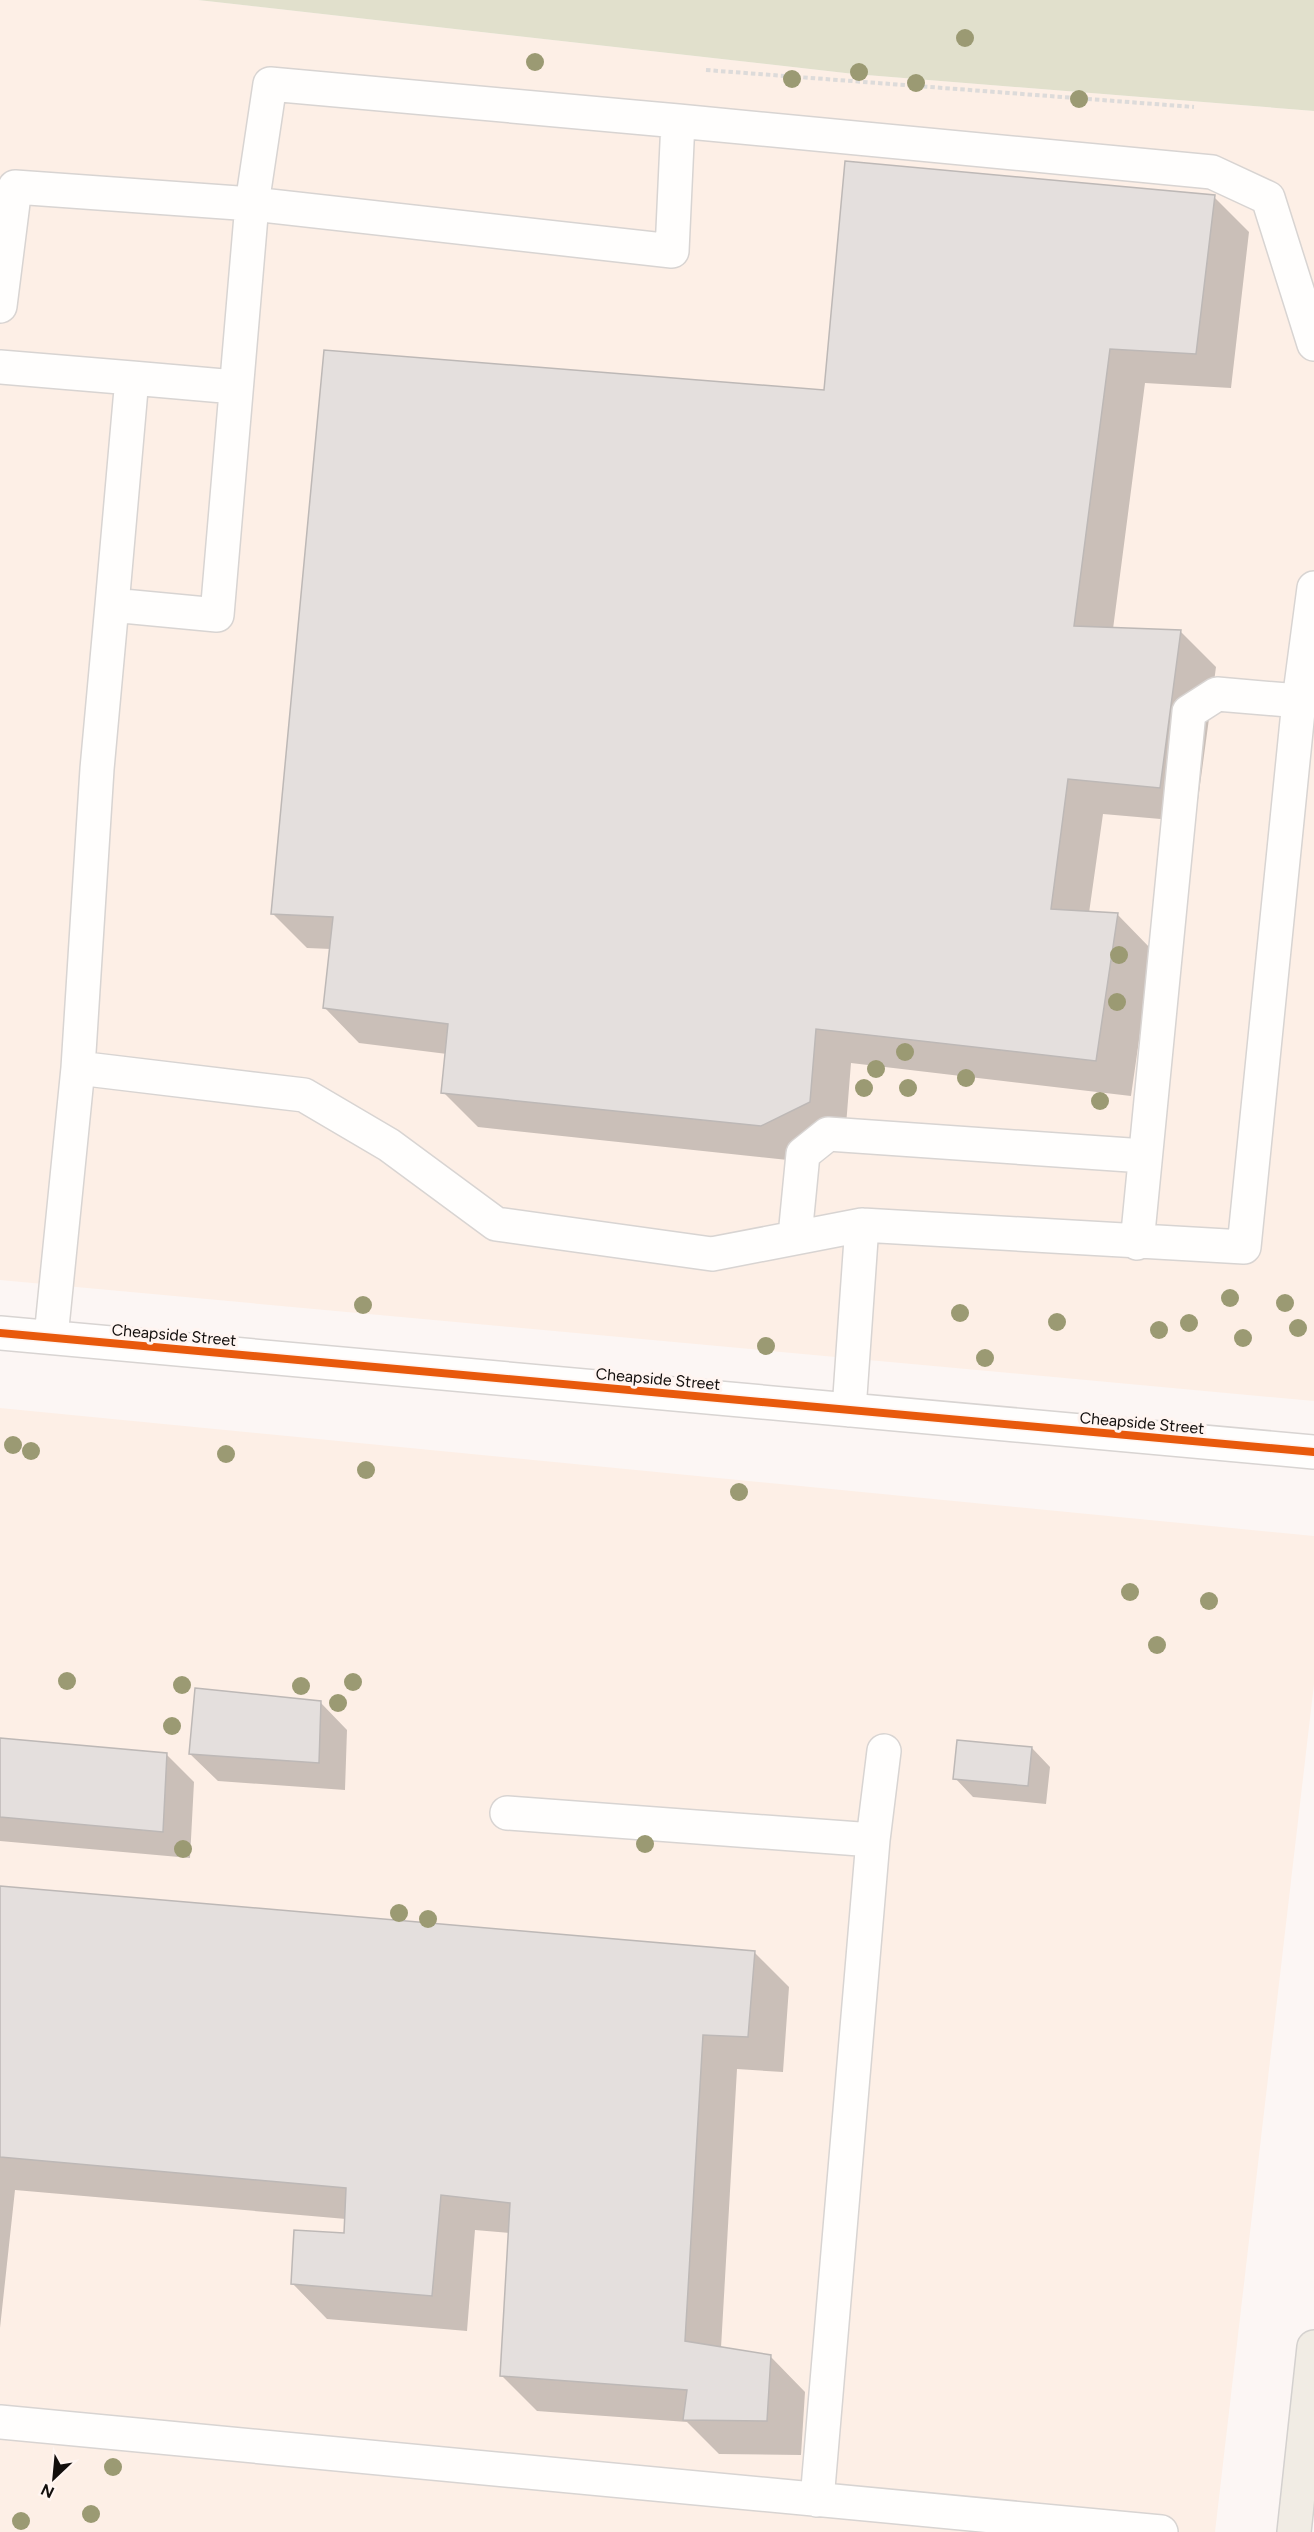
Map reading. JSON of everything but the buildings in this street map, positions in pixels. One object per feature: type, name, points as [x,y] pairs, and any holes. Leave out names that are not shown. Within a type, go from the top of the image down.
[{"type":"main road","points":[[1294,2532],[1308,2470],[1314,2347]]},
{"type":"street","points":[[112,605],[217,615],[252,204],[270,84],[1212,172],[1268,198],[1314,344]]},
{"type":"street","points":[[0,306],[15,187],[252,204],[672,251],[678,121]]},
{"type":"street","points":[[0,367],[236,387]]},
{"type":"street","points":[[51,1337],[78,1068],[97,769],[132,378]]},
{"type":"street","points":[[78,1068],[304,1095],[389,1145],[496,1224],[712,1254],[795,1236],[862,1225],[1137,1243],[1244,1247],[1299,701],[1314,588]]},
{"type":"street","points":[[1137,1243],[1189,712],[1217,694],[1299,701]]},
{"type":"street","points":[[795,1236],[803,1154],[828,1134],[1144,1156]]},
{"type":"street","points":[[849,1410],[862,1225]]},
{"type":"street","name":"Cheapside Street","points":[[0,1333],[1314,1452]]},
{"type":"street","points":[[817,2500],[873,1840],[884,1751]]},
{"type":"street","points":[[507,1813],[873,1840]]},
{"type":"street","points":[[0,2422],[1161,2532]]},
{"type":"path","points":[[706,70],[1194,107]]},
{"type":"shaded area","points":[[0,0],[198,0],[854,74],[1314,111],[1314,1401],[0,1280]]},
{"type":"shaded area","points":[[0,1408],[1314,1536],[1314,1684],[1215,2532],[0,2532]]},
{"type":"green space","points":[[198,0],[1314,0],[1314,111],[854,74]]},
{"type":"cycle path","points":[[0,1333],[1314,1452]]}]
